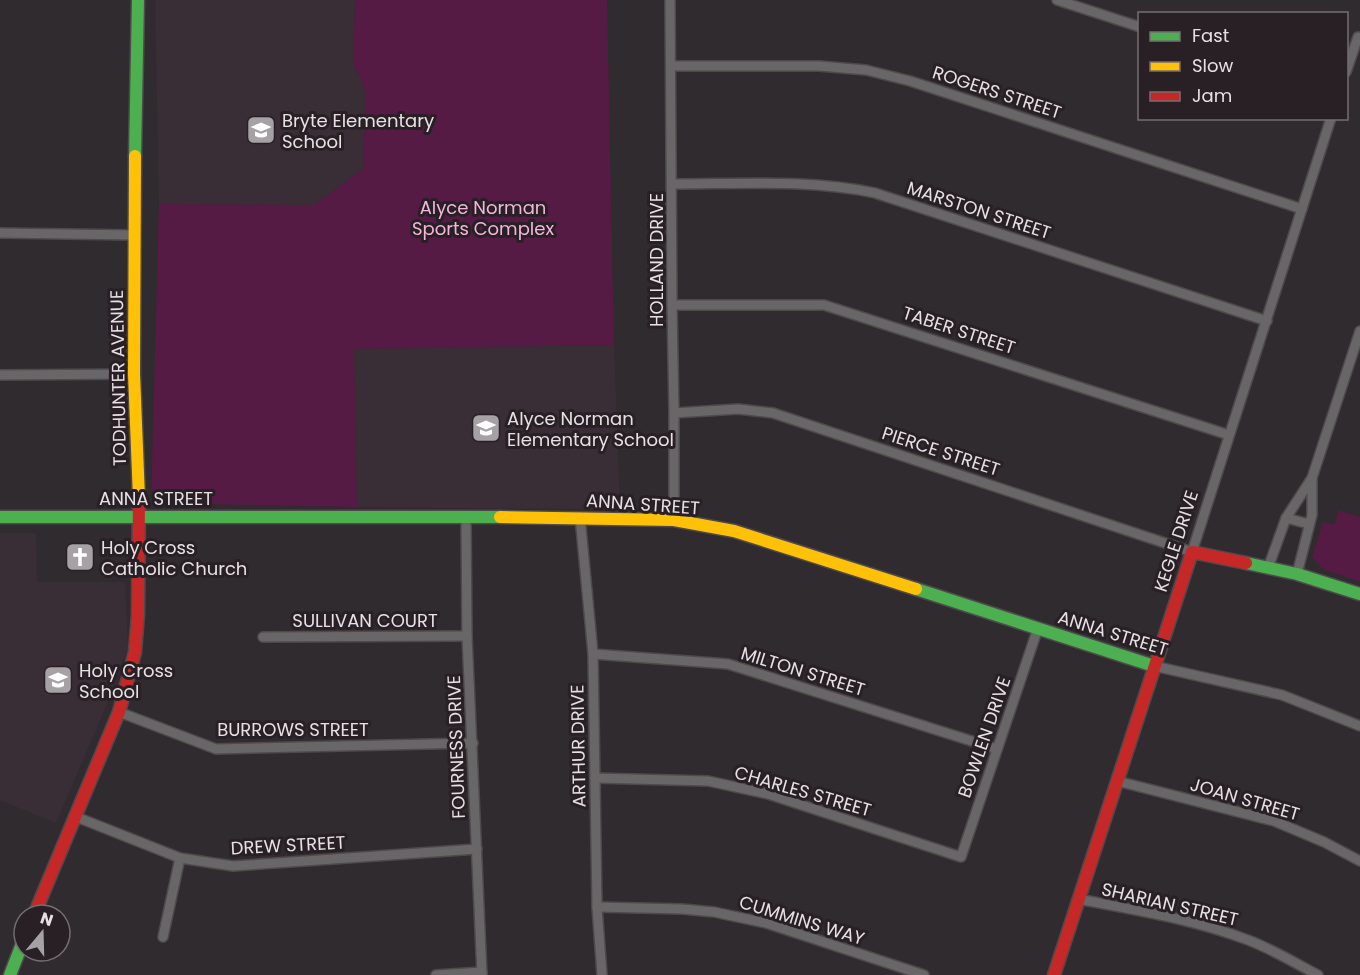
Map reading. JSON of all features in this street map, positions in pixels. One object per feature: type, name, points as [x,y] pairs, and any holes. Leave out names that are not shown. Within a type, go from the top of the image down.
[{"type":"street","name":"TODHUNTER AVENUE","points":[[39,903],[119,712],[135,652],[140,516],[134,374],[138,0]]},
{"type":"street","name":"HOLLAND DRIVE","points":[[670,0],[674,520]]},
{"type":"street","points":[[1057,0],[1138,26]]},
{"type":"street","points":[[1348,69],[1358,37]]},
{"type":"street","name":"ROGERS STREET","points":[[671,66],[819,66],[866,70],[909,81],[1302,209]]},
{"type":"street","name":"KEGLE DRIVE","points":[[1054,975],[1330,120]]},
{"type":"street","name":"MARSTON STREET","points":[[672,184],[818,185],[875,193],[1267,321]]},
{"type":"street","points":[[0,233],[134,235]]},
{"type":"street","name":"TABER STREET","points":[[672,305],[824,305],[1229,435]]},
{"type":"street","points":[[1268,568],[1286,518],[1312,478],[1360,331]]},
{"type":"street","points":[[0,375],[134,374]]},
{"type":"street","name":"PIERCE STREET","points":[[674,413],[738,409],[773,413],[1192,552]]},
{"type":"street","points":[[1297,574],[1312,514],[1312,478]]},
{"type":"street","name":"ANNA STREET","points":[[0,518],[376,516],[674,520],[734,531],[785,546],[1154,666],[1282,695],[1360,726]]},
{"type":"street","name":"ARTHUR DRIVE","points":[[580,517],[593,654],[597,907],[602,975]]},
{"type":"street","name":"FOURNESS DRIVE","points":[[466,518],[467,636],[482,974]]},
{"type":"street","points":[[1286,518],[1309,524]]},
{"type":"street","points":[[1192,552],[1297,574],[1360,594]]},
{"type":"street","name":"BOWLEN DRIVE","points":[[961,857],[1038,628]]},
{"type":"street","name":"SULLIVAN COURT","points":[[263,637],[467,636]]},
{"type":"street","name":"MILTON STREET","points":[[593,654],[728,664],[997,749]]},
{"type":"street","name":"BURROWS STREET","points":[[119,712],[216,749],[473,743]]},
{"type":"street","name":"CHARLES STREET","points":[[596,778],[708,781],[768,794],[961,857]]},
{"type":"street","name":"JOAN STREET","points":[[1117,781],[1274,821],[1324,842],[1360,861]]},
{"type":"street","name":"DREW STREET","points":[[74,816],[180,858],[233,866],[477,849]]},
{"type":"street","points":[[163,937],[180,858]]},
{"type":"street","name":"SHARIAN STREET","points":[[1078,899],[1140,910],[1206,926],[1250,940],[1317,975]]},
{"type":"street","name":"CUMMINS WAY","points":[[597,907],[682,909],[725,914],[766,923],[924,975]]},
{"type":"street","points":[[436,975],[482,974]]},
{"type":"shaded area","name":"Bryte Elementary School","points":[[155,0],[355,0],[353,62],[366,91],[363,169],[314,205],[159,204]]},
{"type":"shaded area","name":"Alyce Norman Elementary School","points":[[614,345],[620,509],[357,507],[354,349]]},
{"type":"shaded area","name":"Holy Cross School","points":[[0,533],[36,533],[37,582],[125,582],[128,648],[56,823],[0,800]]},
{"type":"green space","name":"Alyce Norman Sports Complex","points":[[355,0],[607,0],[614,345],[354,349],[357,507],[151,503],[159,204],[314,205],[363,169],[366,91],[353,62]]},
{"type":"green space","points":[[1339,510],[1360,517],[1360,582],[1323,569],[1312,557],[1323,522],[1334,525]]},
{"type":"traffic: fast","points":[[135,156],[138,0]]},
{"type":"traffic: fast","points":[[0,517],[500,517]]},
{"type":"traffic: fast","points":[[1246,563],[1297,574],[1360,594]]},
{"type":"traffic: fast","points":[[916,589],[1154,666]]},
{"type":"traffic: fast","points":[[10,975],[15,963]]},
{"type":"traffic: slow","points":[[135,156],[134,374],[139,498]]},
{"type":"traffic: slow","points":[[500,517],[674,520],[734,531],[916,589]]},
{"type":"traffic: jam","points":[[39,903],[119,712],[135,652],[138,614],[139,498]]},
{"type":"traffic: jam","points":[[1054,975],[1192,552],[1246,563]]},
{"type":"place","name":"Bryte Elementary School","points":[[261,130]]},
{"type":"place","name":"Alyce Norman Elementary School","points":[[486,428]]},
{"type":"place","name":"Holy Cross Catholic Church","points":[[80,557]]},
{"type":"place","name":"Holy Cross School","points":[[58,680]]}]
